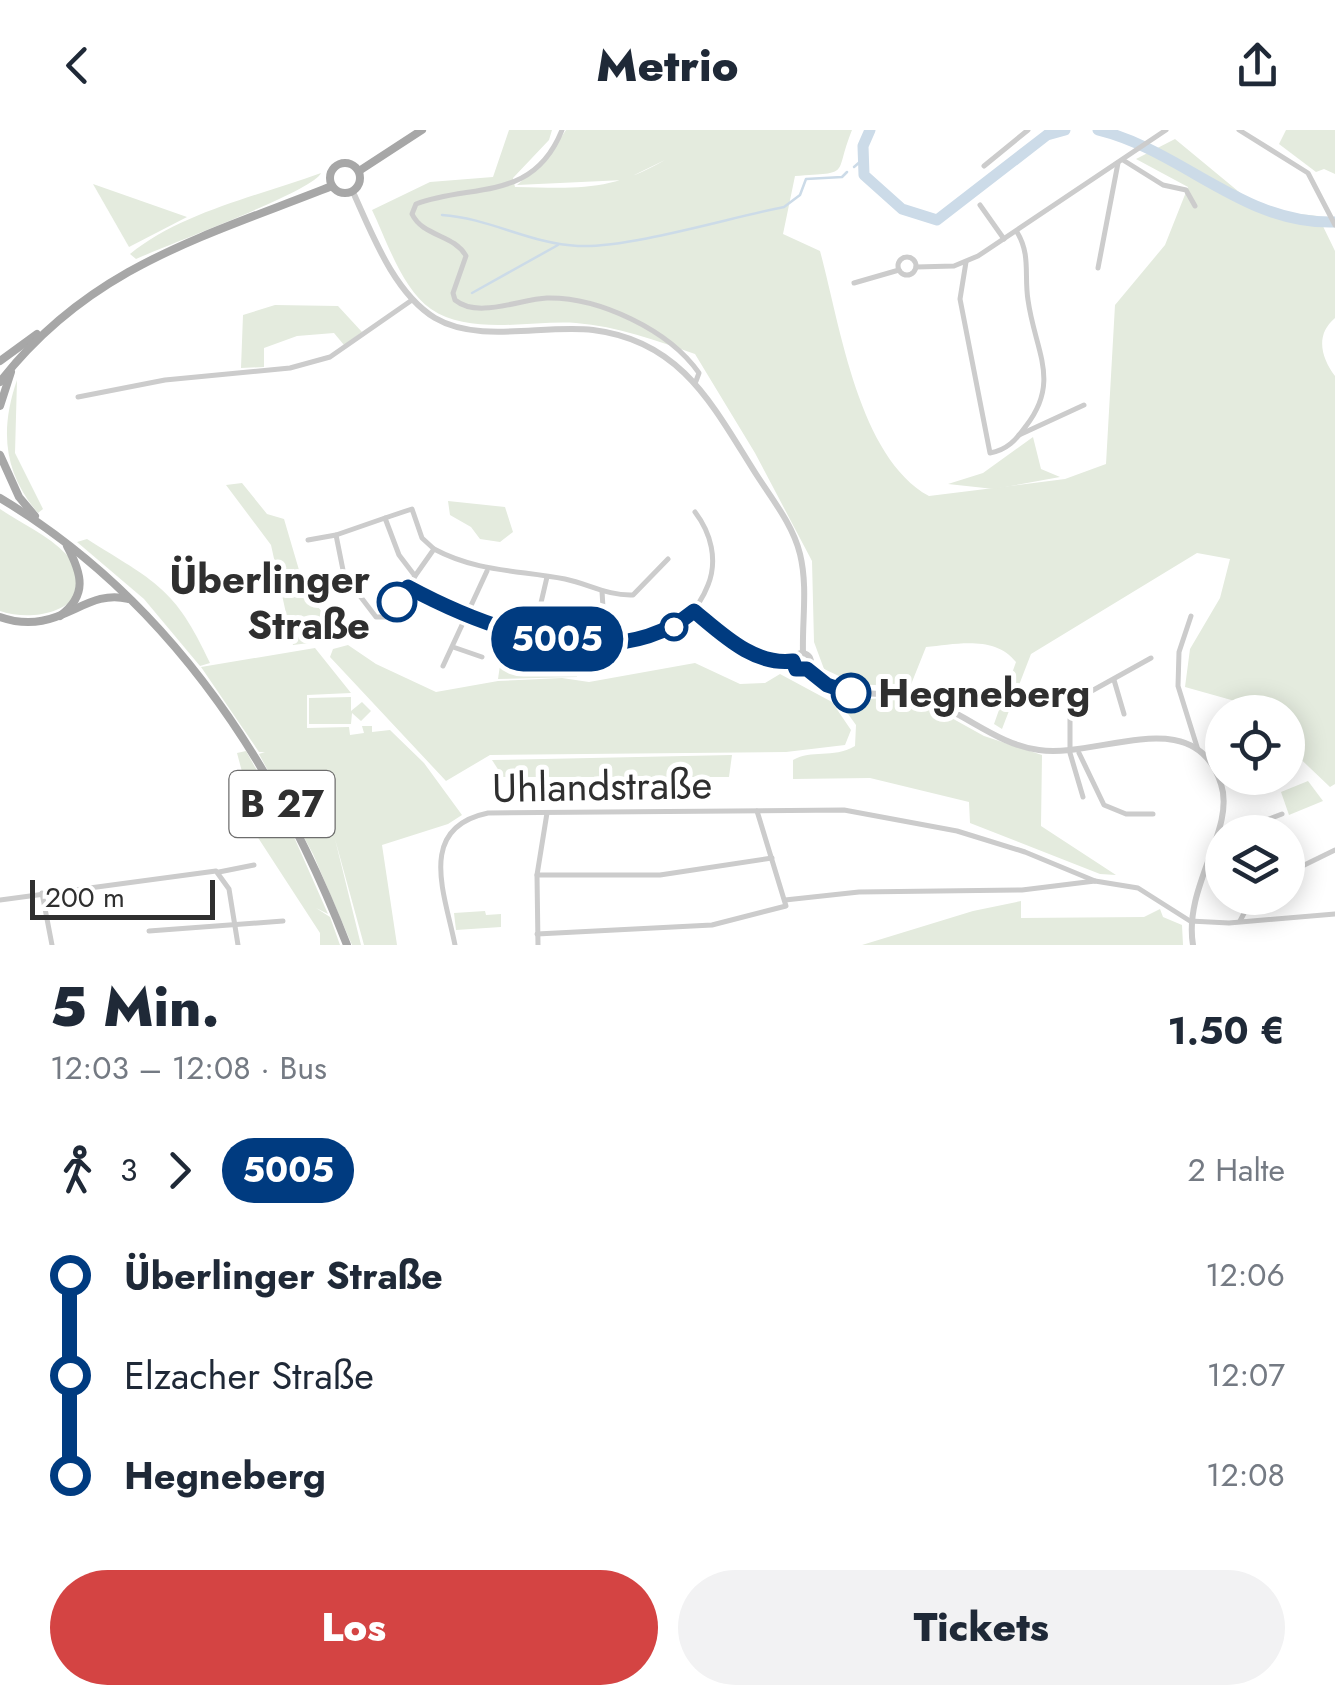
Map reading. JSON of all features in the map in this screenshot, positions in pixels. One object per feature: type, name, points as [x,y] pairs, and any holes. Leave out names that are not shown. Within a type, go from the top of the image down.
[{"type":"main road","points":[[359,171],[422,130]]},
{"type":"main road","points":[[338,164],[352,164],[359,171],[360,183],[352,192],[341,193],[332,186],[330,176],[338,164]]},
{"type":"main road","points":[[0,361],[122,272],[332,186]]},
{"type":"main road","points":[[0,382],[49,326]]},
{"type":"main road","points":[[0,406],[14,364]]},
{"type":"main road","name":"B 27","points":[[0,454],[18,497],[40,524],[132,600],[199,674],[245,739],[308,854],[347,945]]},
{"type":"main road","points":[[0,498],[40,524]]},
{"type":"main road","points":[[56,619],[72,607],[82,584],[77,562],[65,542]]},
{"type":"main road","points":[[0,617],[32,623],[56,619],[109,595],[132,600]]},
{"type":"street","points":[[562,130],[542,160],[514,182],[416,204],[412,214],[418,224],[456,244],[466,256],[453,293],[455,300],[478,308],[549,298],[604,310],[683,353],[699,372],[696,380]]},
{"type":"street","points":[[984,166],[1028,130]]},
{"type":"street","points":[[1239,130],[1302,168],[1317,186],[1322,205],[1335,225]]},
{"type":"street","points":[[899,270],[900,261],[907,257],[916,267],[940,268],[966,262],[1005,240],[1165,131]]},
{"type":"street","points":[[1123,160],[1164,185],[1186,190],[1195,206]]},
{"type":"street","points":[[1098,268],[1123,160]]},
{"type":"street","points":[[352,192],[412,300],[436,319],[464,329],[575,328],[636,340],[667,355],[696,380],[799,548],[805,586],[803,653],[811,661],[807,669]]},
{"type":"street","points":[[980,205],[1005,240]]},
{"type":"street","points":[[966,262],[960,299],[990,453],[1009,446],[1020,435],[1041,408],[1046,391],[1028,299],[1028,260],[1016,232]]},
{"type":"street","points":[[854,283],[899,270],[908,275],[916,267]]},
{"type":"street","points":[[78,397],[165,380],[290,368],[330,357],[412,300]]},
{"type":"street","points":[[1020,435],[1084,405]]},
{"type":"street","points":[[308,540],[336,535],[412,509],[422,538],[434,549],[487,571],[546,577],[633,595],[668,558]]},
{"type":"street","points":[[408,587],[468,616],[534,637],[605,642],[658,635],[694,611],[712,575],[713,559],[704,523],[695,512]]},
{"type":"street","points":[[385,518],[398,555],[416,576]]},
{"type":"street","points":[[336,535],[344,574],[376,618],[386,616],[434,549]]},
{"type":"street","points":[[443,666],[487,571]]},
{"type":"street","points":[[534,637],[546,577]]},
{"type":"street","points":[[602,591],[605,642]]},
{"type":"street","points":[[694,611],[745,650],[770,661],[793,661],[803,653]]},
{"type":"street","points":[[1191,616],[1182,636],[1178,686],[1198,750],[1218,774],[1223,791],[1222,815]]},
{"type":"street","points":[[453,647],[482,657]]},
{"type":"street","points":[[1083,797],[1070,704],[1151,658]]},
{"type":"street","points":[[793,661],[796,669],[807,669],[827,685],[851,693],[921,698],[1003,740],[1074,753],[1156,736],[1198,750]]},
{"type":"street","points":[[1114,680],[1124,714]]},
{"type":"street","points":[[1074,753],[1104,805],[1126,814],[1153,814]]},
{"type":"street","name":"Uhlandstraße","points":[[455,945],[440,870],[444,842],[468,817],[488,812],[758,811],[808,807],[900,818],[1025,852],[1094,881]]},
{"type":"street","points":[[758,811],[786,903]]},
{"type":"street","points":[[538,945],[538,875],[547,812]]},
{"type":"street","points":[[1305,864],[1335,850]]},
{"type":"street","points":[[538,875],[660,876],[772,858]]},
{"type":"street","points":[[0,900],[254,865]]},
{"type":"street","points":[[1193,945],[1190,921],[1205,867]]},
{"type":"street","points":[[219,872],[229,888],[238,945]]},
{"type":"street","points":[[538,934],[712,926],[786,903],[860,892],[1022,890],[1094,881],[1138,888],[1190,921],[1239,923],[1335,914]]},
{"type":"street","points":[[42,893],[52,945]]},
{"type":"street","points":[[1239,923],[1243,915]]},
{"type":"street","points":[[148,931],[283,921]]},
{"type":"shaded area","points":[[509,130],[552,130],[549,140],[513,178],[515,187],[557,188],[619,180],[517,185],[546,160],[566,130],[852,130],[838,169],[826,174],[795,176],[783,234],[820,251],[855,386],[869,421],[885,452],[905,477],[929,496],[1065,479],[1106,464],[1115,305],[1165,245],[1188,187],[1136,159],[1175,139],[1250,201],[1280,212],[1318,216],[1335,251],[1335,318],[1325,332],[1322,346],[1335,376],[1335,784],[1330,787],[1305,763],[1305,695],[1214,695],[1185,687],[1190,649],[1220,598],[1230,559],[1197,553],[1031,654],[1002,729],[994,724],[1016,662],[997,648],[974,643],[926,647],[910,687],[856,684],[824,669],[814,642],[812,561],[755,453],[695,354],[607,327],[559,323],[482,325],[431,309],[404,277],[372,210],[430,182],[493,177]]},
{"type":"shaded area","points":[[1286,130],[1335,130],[1335,174],[1324,169],[1316,172],[1279,144]]},
{"type":"shaded area","points":[[321,173],[293,192],[237,218],[136,259],[130,254],[197,216]]},
{"type":"shaded area","points":[[93,184],[187,217],[129,247]]},
{"type":"shaded area","points":[[275,305],[338,306],[362,332],[344,345],[334,333],[297,336],[264,348],[264,367],[241,368],[243,315]]},
{"type":"shaded area","points":[[17,380],[15,453],[43,509],[38,513],[18,482],[8,450],[8,416]]},
{"type":"shaded area","points":[[1033,437],[1041,469],[1060,477],[994,489],[948,484],[983,473]]},
{"type":"shaded area","points":[[242,483],[267,514],[284,519],[304,587],[341,639],[293,645],[271,545],[226,485]]},
{"type":"shaded area","points":[[448,501],[505,507],[513,532],[500,542],[480,539],[471,527],[450,515]]},
{"type":"shaded area","points":[[0,509],[59,547],[77,570],[79,584],[75,596],[65,605],[35,615],[0,611]]},
{"type":"shaded area","points":[[87,539],[147,577],[174,602],[210,663],[200,666],[144,599],[77,542]]},
{"type":"shaded area","points":[[504,638],[574,650],[577,677],[498,679]]},
{"type":"shaded area","points":[[348,645],[376,664],[436,692],[498,681],[562,678],[589,682],[695,663],[740,684],[765,683],[780,674],[832,702],[851,730],[845,745],[786,752],[490,755],[446,781],[330,657],[333,649]]},
{"type":"shaded area","points":[[315,648],[351,693],[307,695],[307,728],[349,727],[350,735],[364,733],[362,726],[372,726],[372,732],[390,730],[424,763],[462,815],[448,824],[382,845],[397,945],[364,945],[335,839],[361,945],[352,945],[313,854],[259,754],[265,752],[259,752],[201,667]]},
{"type":"shaded area","points":[[351,697],[351,711],[362,702],[371,711],[361,721],[352,713],[351,724],[309,724],[309,698]]},
{"type":"shaded area","points":[[894,698],[930,706],[984,736],[1042,755],[1041,826],[1116,875],[1100,874],[970,823],[969,802],[870,778],[793,779],[793,760],[855,746],[856,725],[838,700]]},
{"type":"shaded area","points":[[246,751],[294,837],[328,914],[316,908],[330,917],[340,945],[320,945],[320,933],[242,813],[252,809],[237,753]]},
{"type":"shaded area","points":[[732,755],[729,777],[503,777],[492,760]]},
{"type":"shaded area","points":[[1308,781],[1323,801],[1289,815],[1282,795],[1305,795]]},
{"type":"shaded area","points":[[1021,901],[1021,918],[1144,917],[1160,909],[1163,917],[1182,925],[1183,945],[862,945],[973,911]]},
{"type":"shaded area","points":[[485,911],[486,915],[501,914],[501,927],[456,930],[454,913]]},
{"type":"waterway","points":[[870,130],[863,146],[864,175],[902,209],[937,220],[1047,135],[1065,130]]},
{"type":"waterway","points":[[1098,130],[1129,140],[1271,212],[1302,220],[1335,222]]},
{"type":"waterway","points":[[854,167],[862,160]]},
{"type":"waterway","points":[[442,215],[561,244],[600,245],[784,207],[800,195],[806,179],[842,177],[847,172]]},
{"type":"waterway","points":[[472,293],[558,245]]},
{"type":"bus line","name":"5005","points":[[397,602],[408,587],[501,628],[570,641],[605,642],[658,635],[674,628],[694,611],[745,650],[770,661],[793,661],[796,669],[807,669],[827,685],[851,693]]},
{"type":"place","name":"Überlinger Straße","points":[[397,602]]},
{"type":"place","name":"Hegneberg","points":[[851,693]]}]
